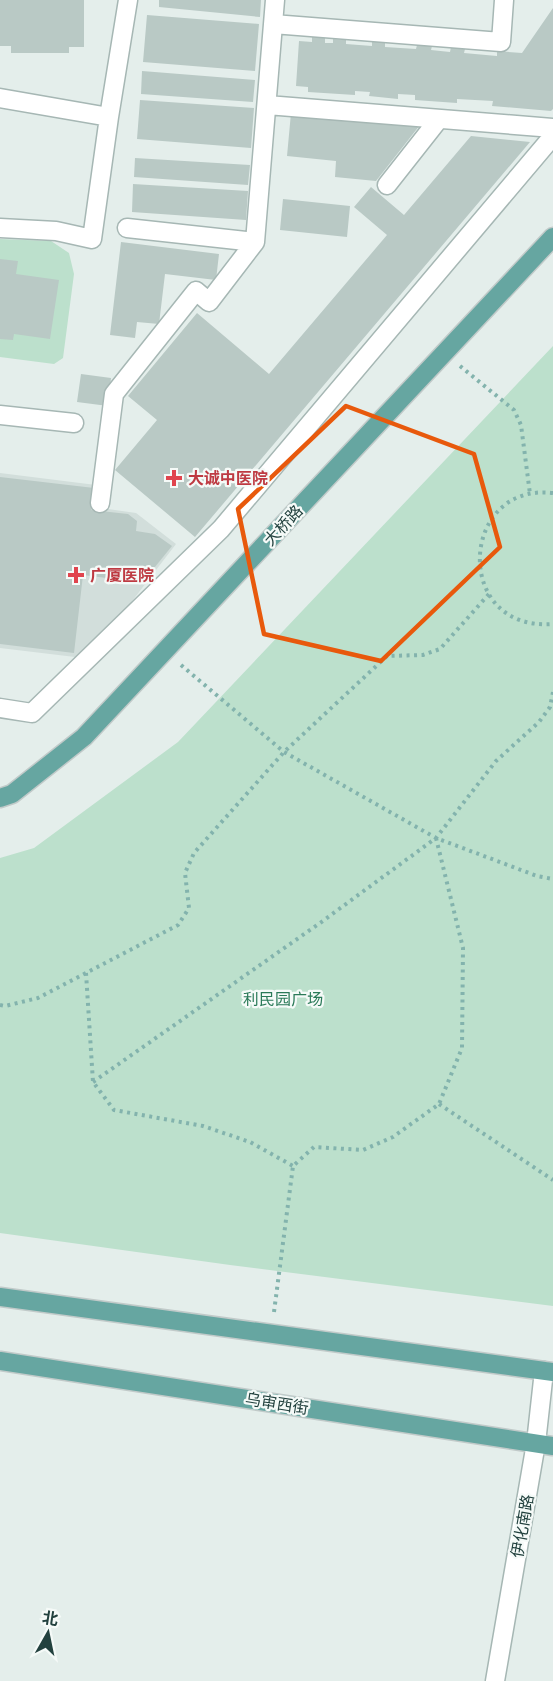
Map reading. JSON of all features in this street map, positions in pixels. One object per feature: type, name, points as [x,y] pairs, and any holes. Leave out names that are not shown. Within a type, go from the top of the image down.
[{"type":"main road","name":"大桥路","points":[[0,798],[12,794],[84,737],[553,237]]},
{"type":"main road","points":[[0,1297],[549,1372]]},
{"type":"main road","name":"乌审西街","points":[[0,1361],[545,1445]]},
{"type":"street","points":[[0,228],[56,231],[92,239],[128,0]]},
{"type":"street","points":[[100,503],[114,394],[196,291],[209,302],[255,242],[275,0]]},
{"type":"street","points":[[273,24],[501,42],[504,0]]},
{"type":"street","points":[[0,98],[109,117]]},
{"type":"street","points":[[267,105],[553,128]]},
{"type":"street","points":[[387,184],[439,119]]},
{"type":"street","points":[[0,708],[32,713],[221,529],[553,136]]},
{"type":"street","points":[[127,228],[255,242]]},
{"type":"street","points":[[0,415],[74,423]]},
{"type":"street","name":"伊化南路","points":[[495,1681],[545,1445],[549,1372]]},
{"type":"path","points":[[444,353],[514,410],[520,425],[530,494]]},
{"type":"path","points":[[553,493],[530,494],[517,498],[501,508],[489,523],[481,541],[479,568],[489,594],[503,610],[522,620],[553,624]]},
{"type":"path","points":[[0,1005],[5,1006],[38,998],[178,925],[189,908],[185,873],[194,853],[284,752],[387,656],[423,655],[440,649],[489,594]]},
{"type":"path","points":[[165,651],[284,752],[436,838],[537,876],[553,879]]},
{"type":"path","points":[[93,1082],[320,924],[436,838],[496,761],[539,722],[550,707],[553,692]]},
{"type":"path","points":[[271,1334],[293,1166],[314,1147],[363,1150],[393,1137],[439,1104],[462,1048],[463,948],[436,838]]},
{"type":"path","points":[[86,973],[93,1082],[114,1110],[203,1126],[250,1142],[293,1166]]},
{"type":"path","points":[[439,1104],[553,1179]]},
{"type":"highlighted area","points":[[346,406],[474,454],[500,547],[381,661],[264,634],[238,509]]},
{"type":"shaded area","name":"广厦医院","points":[[0,473],[96,485],[94,507],[136,513],[176,544],[129,605],[75,657],[0,648]]},
{"type":"green space","points":[[0,239],[51,241],[69,253],[74,274],[63,358],[54,364],[0,357]]},
{"type":"green space","name":"利民园广场","points":[[553,346],[553,1306],[0,1233],[0,858],[34,848],[178,742]]},
{"type":"building","points":[[0,0],[84,0],[84,47],[69,47],[69,53],[11,53],[11,46],[0,46]]},
{"type":"building","points":[[159,0],[261,0],[260,17],[159,7]]},
{"type":"building","points":[[553,8],[553,109],[551,111],[492,106],[493,101],[457,99],[457,103],[415,100],[415,95],[398,94],[398,99],[369,96],[370,92],[355,91],[355,95],[308,92],[308,87],[296,86],[299,41],[312,42],[312,37],[325,38],[325,43],[333,43],[333,39],[346,40],[346,44],[372,46],[372,41],[385,43],[385,47],[416,49],[417,45],[432,46],[431,50],[450,52],[451,47],[465,49],[464,53],[497,56],[497,51],[522,53]]},
{"type":"building","points":[[147,15],[259,24],[255,71],[143,62]]},
{"type":"building","points":[[142,71],[255,80],[253,102],[141,94]]},
{"type":"building","points":[[140,100],[254,108],[251,148],[137,139]]},
{"type":"building","points":[[291,113],[420,125],[376,181],[335,177],[336,161],[287,156]]},
{"type":"building","points":[[471,136],[530,142],[195,537],[115,470],[157,420],[128,396],[197,313],[269,374],[387,235],[354,207],[371,187],[404,215]]},
{"type":"building","points":[[135,158],[250,165],[248,185],[134,177]]},
{"type":"building","points":[[133,184],[248,191],[246,220],[132,212]]},
{"type":"building","points":[[283,199],[350,206],[347,237],[280,230]]},
{"type":"building","points":[[121,242],[219,254],[216,280],[165,274],[159,324],[137,322],[135,338],[110,335]]},
{"type":"building","points":[[0,259],[18,261],[16,274],[59,280],[50,339],[14,334],[13,340],[0,339]]},
{"type":"building","points":[[81,374],[111,378],[108,406],[77,402]]},
{"type":"building","name":"广厦医院","points":[[0,477],[94,488],[91,510],[128,514],[137,521],[136,531],[155,534],[172,546],[146,578],[131,576],[130,581],[83,575],[74,653],[0,644]]},
{"type":"place","name":"大诚中医院","points":[[174,478]]},
{"type":"place","name":"广厦医院","points":[[76,575]]}]
